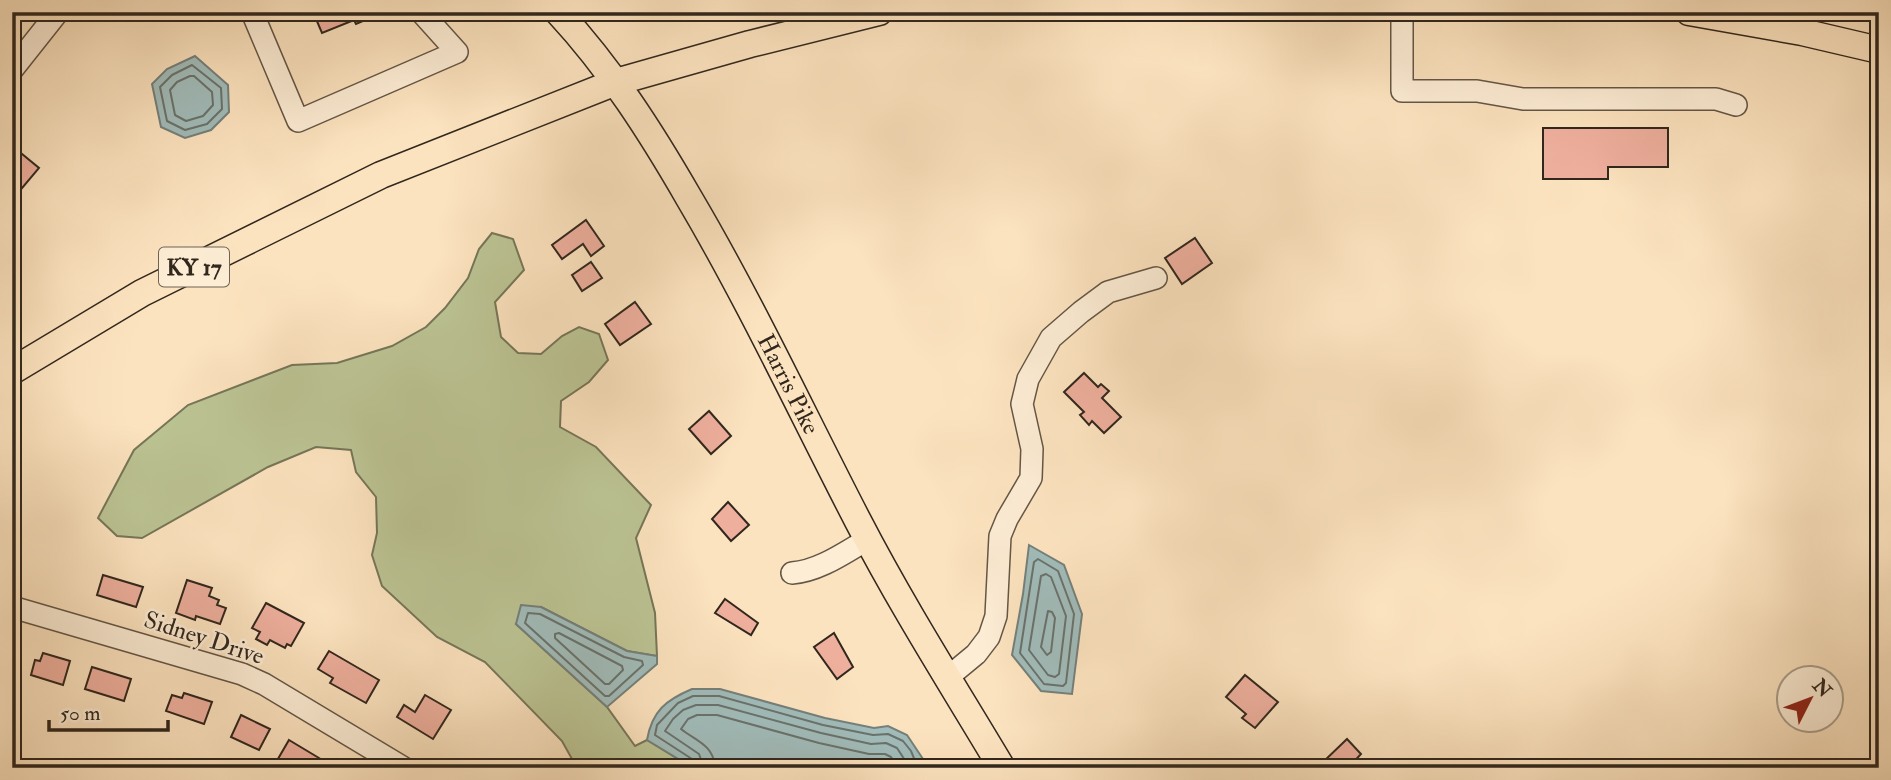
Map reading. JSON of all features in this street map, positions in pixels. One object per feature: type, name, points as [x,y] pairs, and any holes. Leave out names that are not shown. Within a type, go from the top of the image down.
[{"type":"main road","name":"Harris Pike","points":[[558,12],[616,82],[671,166],[769,344],[868,540],[1002,768]]},
{"type":"main road","name":"KY 17","points":[[12,371],[142,293],[381,175],[616,82],[750,44],[879,12]]},
{"type":"main road","points":[[1689,12],[1802,32],[1879,50]]},
{"type":"street","points":[[12,70],[58,12]]},
{"type":"street","points":[[252,12],[298,121],[457,52],[421,12]]},
{"type":"street","points":[[1402,12],[1402,91],[1477,91],[1523,99],[1716,99],[1737,105]]},
{"type":"street","points":[[947,678],[976,654],[989,637],[996,616],[1000,536],[1031,478],[1032,449],[1022,404],[1028,379],[1051,338],[1081,312],[1108,292],[1156,278]]},
{"type":"street","points":[[792,573],[806,572],[868,540]]},
{"type":"street","name":"Sidney Drive","points":[[12,607],[242,674],[264,684],[404,768]]},
{"type":"green space","points":[[492,233],[513,239],[524,270],[495,302],[501,337],[518,353],[541,354],[562,336],[579,327],[599,334],[608,360],[589,382],[561,401],[560,427],[596,447],[651,505],[636,538],[655,613],[657,656],[627,651],[541,607],[516,624],[607,707],[635,746],[647,740],[693,768],[577,768],[562,741],[485,662],[437,637],[382,586],[372,555],[377,533],[376,497],[356,472],[351,450],[316,447],[268,467],[142,538],[117,536],[98,518],[134,450],[188,405],[292,365],[337,363],[392,346],[426,327],[468,278],[479,249]]},
{"type":"water","points":[[195,56],[228,85],[229,112],[211,130],[185,138],[161,127],[152,84],[167,69]]},
{"type":"water","points":[[1029,545],[1064,565],[1082,614],[1072,694],[1041,691],[1012,655]]},
{"type":"water","points":[[521,605],[541,607],[627,651],[657,656],[657,664],[607,707],[516,624]]},
{"type":"water","points":[[692,689],[720,689],[825,718],[874,728],[888,726],[907,735],[925,762],[925,768],[693,768],[647,740],[652,721],[662,708]]},
{"type":"building","points":[[313,12],[384,12],[356,24],[354,20],[322,33]]},
{"type":"building","points":[[1543,128],[1668,128],[1668,167],[1608,167],[1608,179],[1543,179]]},
{"type":"building","points":[[16,149],[39,168],[12,200],[12,153]]},
{"type":"building","points":[[586,220],[604,246],[591,256],[583,244],[562,259],[552,245]]},
{"type":"building","points":[[1195,238],[1212,263],[1182,284],[1165,258]]},
{"type":"building","points":[[591,262],[602,278],[582,291],[572,275]]},
{"type":"building","points":[[635,302],[651,324],[620,345],[605,324]]},
{"type":"building","points":[[1084,373],[1098,387],[1101,384],[1109,391],[1102,398],[1121,417],[1104,433],[1092,421],[1089,425],[1080,415],[1084,412],[1064,392]]},
{"type":"building","points":[[709,411],[731,436],[711,454],[689,429]]},
{"type":"building","points":[[728,502],[749,525],[731,541],[712,519]]},
{"type":"building","points":[[103,575],[143,587],[136,607],[97,595]]},
{"type":"building","points":[[187,580],[212,588],[209,596],[219,600],[217,605],[226,608],[220,624],[196,616],[195,620],[176,613]]},
{"type":"building","points":[[725,599],[758,623],[751,635],[715,613]]},
{"type":"building","points":[[266,603],[304,623],[291,646],[287,644],[285,648],[270,640],[267,645],[256,639],[260,632],[252,628]]},
{"type":"building","points":[[834,633],[853,667],[837,679],[814,647]]},
{"type":"building","points":[[329,651],[379,680],[366,703],[330,683],[333,678],[318,669]]},
{"type":"building","points":[[43,653],[70,661],[63,685],[31,675],[35,660],[40,661]]},
{"type":"building","points":[[92,667],[131,679],[124,701],[85,689]]},
{"type":"building","points":[[1245,675],[1278,702],[1255,728],[1242,718],[1246,714],[1226,697]]},
{"type":"building","points":[[184,693],[212,702],[204,724],[166,711],[172,695],[182,698]]},
{"type":"building","points":[[425,695],[451,710],[433,739],[397,717],[404,705],[415,712]]},
{"type":"building","points":[[241,715],[270,729],[259,750],[231,737]]},
{"type":"building","points":[[1347,739],[1361,754],[1348,768],[1325,768],[1321,764]]},
{"type":"building","points":[[289,740],[324,761],[320,768],[283,768],[275,764]]}]
